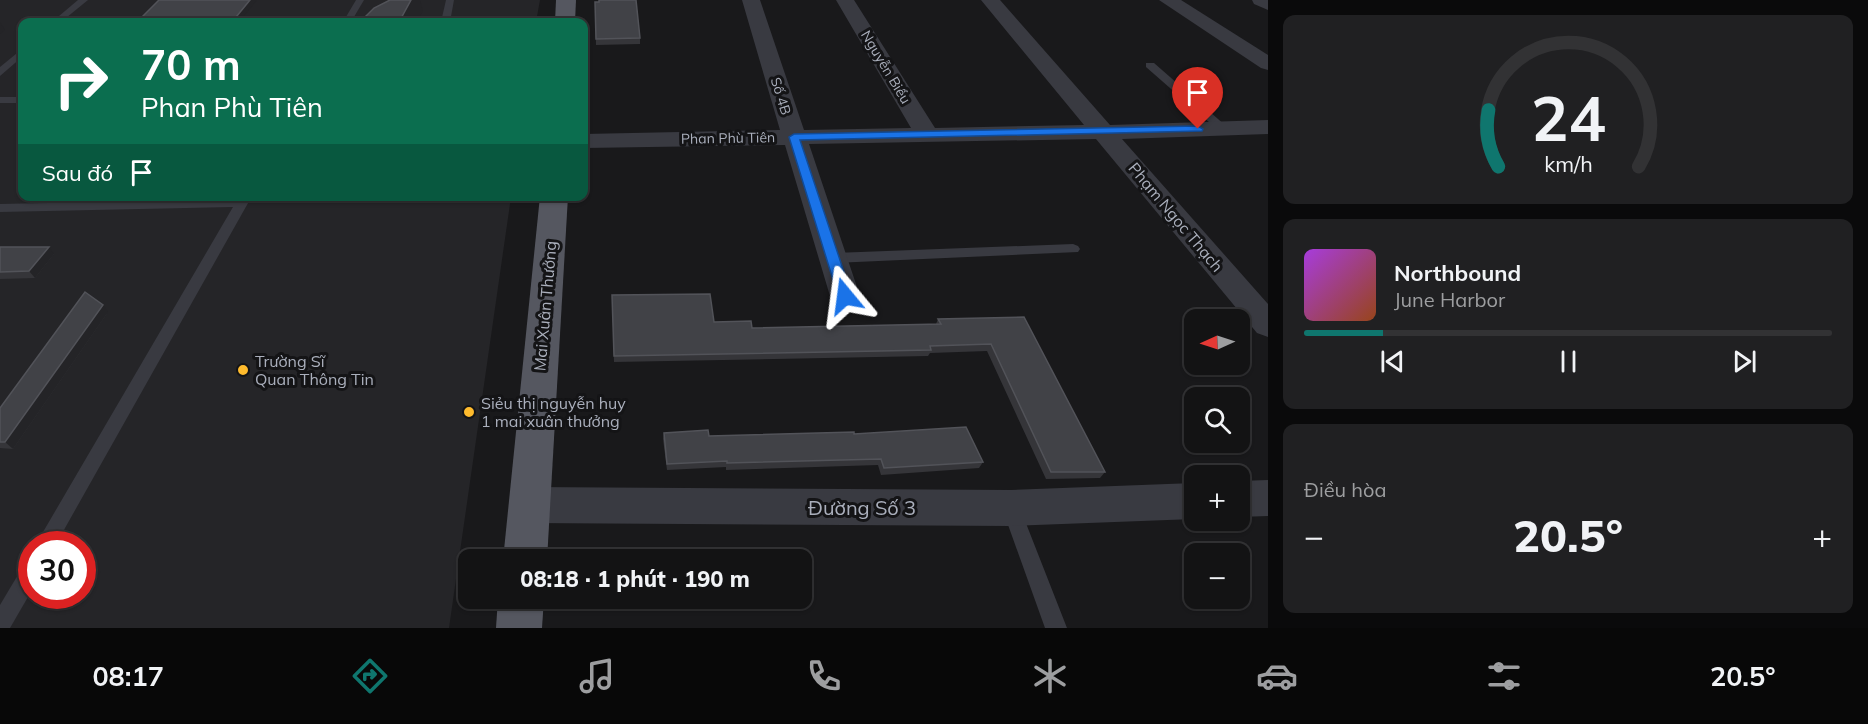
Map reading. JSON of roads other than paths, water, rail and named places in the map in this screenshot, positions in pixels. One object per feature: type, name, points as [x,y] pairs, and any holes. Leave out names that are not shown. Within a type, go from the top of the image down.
[{"type":"main road","points":[[565,18],[566,0]]},
{"type":"main road","name":"Mai Xuân Thưởng","points":[[526,549],[554,201]]},
{"type":"main road","points":[[519,628],[521,609]]},
{"type":"street","name":"Số 4B","points":[[751,0],[845,296]]},
{"type":"street","name":"Nguyễn Biểu","points":[[845,0],[927,134]]},
{"type":"street","name":"Phạm Ngọc Thạch","points":[[990,0],[1268,326]]},
{"type":"street","points":[[1168,0],[1268,64]]},
{"type":"street","points":[[1261,0],[1268,4]]},
{"type":"street","name":"Phan Phù Tiên","points":[[588,141],[1268,127]]},
{"type":"street","points":[[1231,128],[1268,153]]},
{"type":"street","points":[[1250,499],[1268,498]]},
{"type":"street","name":"Đường Số 3","points":[[529,505],[1011,508],[1184,501]]},
{"type":"lane","points":[[61,18],[84,0]]},
{"type":"lane","points":[[349,18],[360,0]]},
{"type":"lane","points":[[447,18],[450,0]]},
{"type":"lane","points":[[0,73],[18,56]]},
{"type":"lane","points":[[0,62],[13,61]]},
{"type":"lane","points":[[1150,65],[1231,128]]},
{"type":"lane","points":[[0,100],[18,100]]},
{"type":"lane","points":[[0,208],[214,201]]},
{"type":"lane","points":[[54,531],[244,201]]},
{"type":"lane","points":[[834,258],[1072,249]]},
{"type":"lane","points":[[1011,508],[1056,628]]},
{"type":"lane","points":[[0,624],[18,594]]},
{"type":"place","name":"Trường Sĩ Quan Thông Tin","points":[[243,370]]},
{"type":"place","name":"Siẻu thị nguyễn huy 1 mai xuân thưởng","points":[[469,412]]}]
